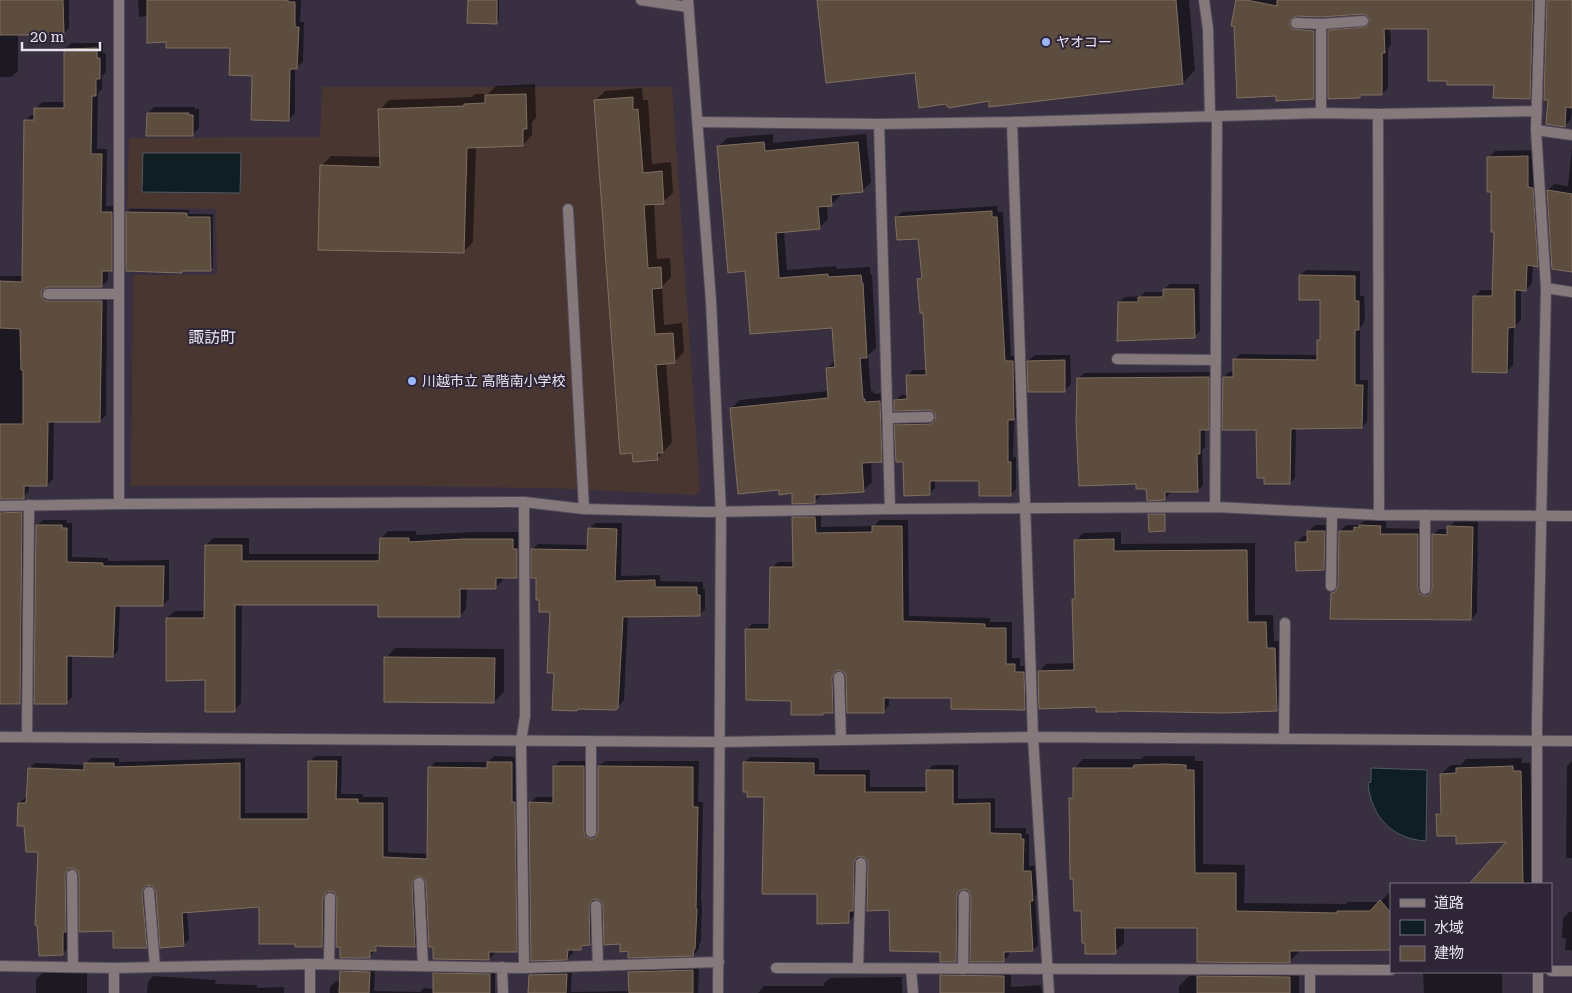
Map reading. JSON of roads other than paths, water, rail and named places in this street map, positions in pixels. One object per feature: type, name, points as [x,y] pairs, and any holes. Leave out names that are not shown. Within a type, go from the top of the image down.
[{"type":"street","points":[[119,0],[119,504]]},
{"type":"street","points":[[641,0],[688,4],[698,122],[711,301],[721,512],[718,993]]},
{"type":"street","points":[[1204,0],[1208,28],[1214,116],[1215,507]]},
{"type":"street","points":[[1537,883],[1537,741],[1546,288],[1536,130],[1540,0]]},
{"type":"street","points":[[1296,24],[1363,21]]},
{"type":"street","points":[[1321,24],[1321,113]]},
{"type":"street","points":[[698,122],[880,124],[1321,113],[1378,114],[1537,110]]},
{"type":"street","points":[[1378,114],[1379,515]]},
{"type":"street","points":[[1012,122],[1033,737],[1049,993]]},
{"type":"street","points":[[880,124],[890,509]]},
{"type":"street","points":[[1536,130],[1572,135]]},
{"type":"street","points":[[568,209],[584,509]]},
{"type":"street","points":[[1546,288],[1572,292]]},
{"type":"street","points":[[48,294],[119,294]]},
{"type":"street","points":[[1117,359],[1216,360]]},
{"type":"street","points":[[888,418],[929,417]]},
{"type":"street","points":[[524,502],[526,716],[521,740],[524,968]]},
{"type":"street","points":[[0,506],[524,502],[584,509],[721,512],[1024,507],[1215,507],[1379,515],[1572,516]]},
{"type":"street","points":[[27,737],[29,505]]},
{"type":"street","points":[[1331,586],[1332,513]]},
{"type":"street","points":[[1425,515],[1425,589]]},
{"type":"street","points":[[1284,739],[1285,623]]},
{"type":"street","points":[[839,677],[841,740]]},
{"type":"street","points":[[0,737],[719,742],[1033,737],[1572,741]]},
{"type":"street","points":[[591,741],[591,832]]},
{"type":"street","points":[[858,968],[861,863]]},
{"type":"street","points":[[72,874],[73,967]]},
{"type":"street","points":[[420,883],[423,966]]},
{"type":"street","points":[[149,892],[155,967]]},
{"type":"street","points":[[963,969],[964,896]]},
{"type":"street","points":[[329,964],[330,898]]},
{"type":"street","points":[[596,906],[598,966]]},
{"type":"street","points":[[0,966],[114,968],[329,964],[524,968],[719,962]]},
{"type":"street","points":[[310,964],[310,993]]},
{"type":"street","points":[[114,968],[114,993]]},
{"type":"street","points":[[502,968],[503,993]]},
{"type":"street","points":[[776,968],[912,970],[1047,968],[1390,970]]},
{"type":"street","points":[[912,970],[913,993]]},
{"type":"street","points":[[1310,970],[1310,993]]},
{"type":"street","points":[[1552,971],[1572,971]]},
{"type":"street","points":[[1538,973],[1538,993]]},
{"type":"water","points":[[143,153],[241,153],[240,193],[142,192]]},
{"type":"water","points":[[1371,768],[1427,770],[1426,841],[1403,836],[1385,824],[1379,816],[1370,795],[1368,783],[1371,782]]},
{"type":"place","name":"ヤオコー","points":[[1046,42]]},
{"type":"place","name":"川越市立 高階南小学校","points":[[412,381]]},
{"type":"district","name":"諏訪町","points":[[212,337]]}]
